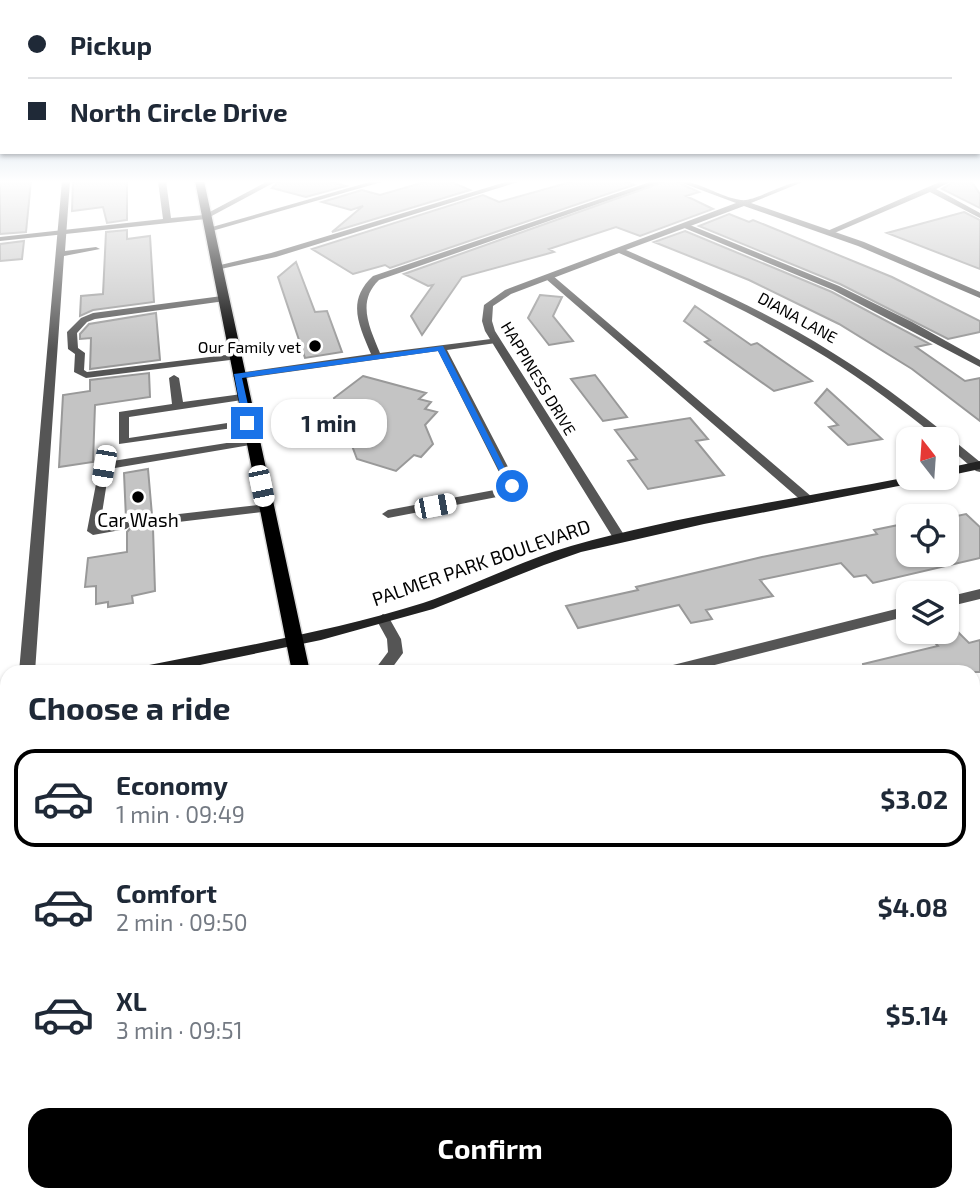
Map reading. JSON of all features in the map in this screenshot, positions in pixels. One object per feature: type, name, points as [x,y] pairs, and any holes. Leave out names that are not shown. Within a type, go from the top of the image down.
[{"type":"main road","points":[[211,237],[237,376],[299,665]]},
{"type":"main road","points":[[959,470],[979,466]]},
{"type":"main road","name":"PALMER PARK BOULEVARD","points":[[184,665],[383,619],[463,594],[539,560],[620,538],[896,483]]},
{"type":"street","points":[[28,665],[62,237]]},
{"type":"street","points":[[216,267],[273,255],[332,237]]},
{"type":"street","points":[[377,356],[360,312],[362,293],[376,278],[496,237]]},
{"type":"street","name":"HAPPINESS DRIVE","points":[[620,538],[486,321],[489,305],[508,292],[653,237]]},
{"type":"street","points":[[715,237],[824,281],[914,326],[980,364]]},
{"type":"street","points":[[841,237],[980,295]]},
{"type":"street","points":[[60,254],[96,249]]},
{"type":"street","name":"DIANA LANE","points":[[619,250],[712,290],[802,336],[869,379],[930,427]]},
{"type":"street","points":[[549,277],[808,500]]},
{"type":"street","points":[[222,299],[93,316],[83,320],[72,331],[73,349],[80,353],[79,372],[94,375],[234,357]]},
{"type":"street","points":[[237,376],[496,340]]},
{"type":"street","points":[[388,514],[509,491],[512,486],[441,348]]},
{"type":"street","points":[[173,378],[177,406]]},
{"type":"street","points":[[242,397],[123,414],[123,442],[247,423]]},
{"type":"street","points":[[126,525],[93,531],[104,466],[251,442]]},
{"type":"street","name":"DIANA LANE","points":[[959,450],[979,466]]},
{"type":"street","points":[[153,521],[266,508]]},
{"type":"street","points":[[959,599],[980,594]]},
{"type":"street","points":[[693,665],[896,614]]},
{"type":"street","points":[[383,619],[394,639],[396,653],[387,665]]},
{"type":"building","points":[[106,237],[150,237],[154,302],[93,310],[80,316],[81,296],[103,294]]},
{"type":"building","points":[[350,237],[481,237],[390,268],[385,265],[353,274],[312,249]]},
{"type":"building","points":[[508,237],[585,237],[549,249],[554,252],[462,277],[422,335],[411,316],[433,285],[428,286],[404,274]]},
{"type":"building","points":[[668,237],[700,237],[832,292],[930,344],[916,347],[965,381],[980,378],[980,421],[912,369],[839,324],[749,280],[654,242]]},
{"type":"building","points":[[726,237],[795,237],[892,277],[980,321],[980,332],[948,339],[840,284]]},
{"type":"building","points":[[897,237],[980,237],[980,269]]},
{"type":"building","points":[[24,241],[22,259],[0,261],[0,244]]},
{"type":"building","points":[[296,262],[315,312],[327,311],[342,352],[305,358],[278,277]]},
{"type":"building","points":[[540,295],[562,297],[553,316],[573,341],[549,345],[528,318]]},
{"type":"building","points":[[695,306],[751,345],[757,343],[812,381],[774,391],[705,342],[710,340],[684,321]]},
{"type":"building","points":[[156,313],[160,360],[90,369],[91,338],[80,339],[80,334],[89,324]]},
{"type":"building","points":[[149,373],[150,397],[95,405],[93,462],[59,467],[63,395],[90,391],[90,380]]},
{"type":"building","points":[[595,375],[627,417],[603,421],[571,379]]},
{"type":"building","points":[[363,376],[426,393],[419,399],[431,402],[425,409],[437,412],[425,425],[433,444],[421,457],[414,455],[396,471],[357,459],[334,398]]},
{"type":"building","points":[[827,389],[882,439],[848,445],[829,427],[838,425],[815,403]]},
{"type":"building","points":[[690,418],[708,439],[696,441],[724,475],[648,489],[628,461],[637,459],[615,430]]},
{"type":"building","points":[[148,469],[152,515],[145,522],[153,528],[155,591],[132,596],[133,603],[108,607],[108,602],[96,604],[96,586],[85,587],[88,558],[127,552],[127,532],[134,524],[126,519],[124,473]]},
{"type":"building","points":[[966,514],[980,527],[980,558],[959,563],[959,515]]},
{"type":"building","points":[[896,525],[896,567],[941,567],[873,583],[866,575],[854,577],[841,563],[760,580],[773,596],[706,610],[712,619],[691,623],[679,605],[578,628],[566,606],[762,557],[877,534],[874,530]]},
{"type":"building","points":[[959,633],[969,643],[980,640],[980,665],[863,665],[863,664],[938,646],[936,644],[959,644]]},
{"type":"place","name":"Our Family vet","points":[[315,346]]},
{"type":"place","name":"Car Wash","points":[[138,497]]},
{"type":"route","points":[[247,423],[237,376],[441,348],[512,486]]}]
